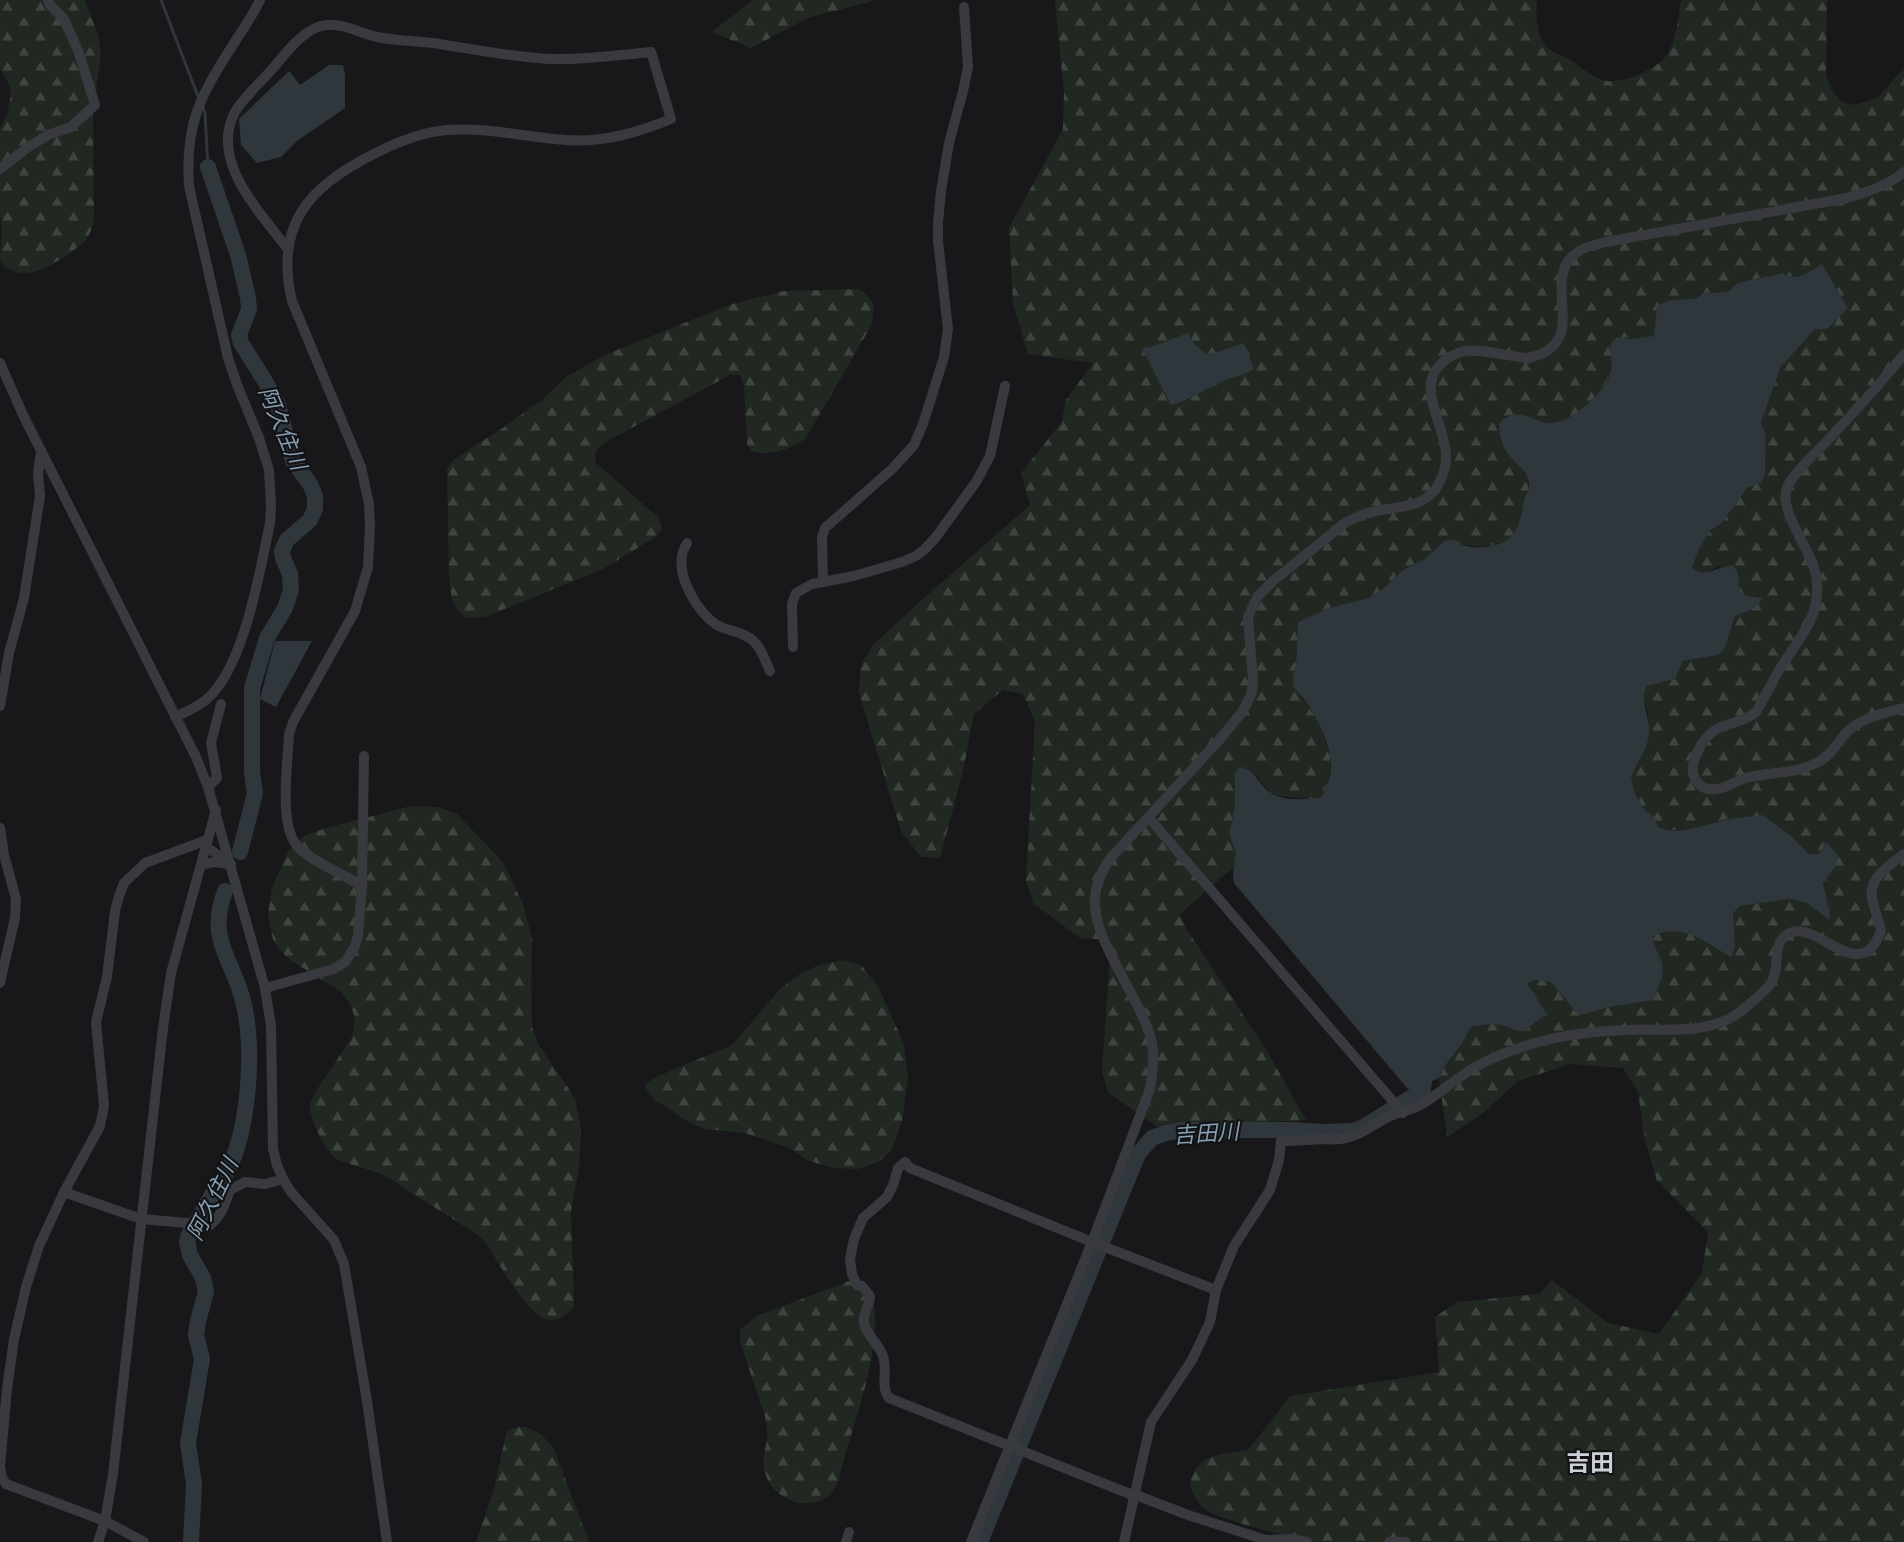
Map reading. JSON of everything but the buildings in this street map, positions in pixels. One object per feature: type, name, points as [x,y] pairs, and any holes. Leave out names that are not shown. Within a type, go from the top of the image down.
[{"type":"street","points":[[0,169],[48,135],[71,127],[95,105],[79,53],[64,19],[48,0]]},
{"type":"street","points":[[175,717],[207,699],[220,684],[237,654],[250,610],[270,523],[269,470],[228,358],[189,186],[188,165],[191,128],[205,88],[260,0]]},
{"type":"street","points":[[823,582],[822,537],[825,528],[892,469],[914,445],[944,357],[948,329],[938,223],[949,143],[968,67],[964,7]]},
{"type":"street","points":[[287,248],[247,196],[228,152],[227,138],[236,111],[277,64],[311,31],[326,25],[338,26],[382,38],[550,59],[651,52],[671,119],[614,138],[585,140],[567,140],[478,129],[445,130],[422,134],[394,144],[328,180],[312,195],[296,221],[287,248],[286,270],[292,301],[361,467],[369,504],[370,526],[368,567],[355,611],[296,717],[289,734],[286,816],[292,838],[299,848],[362,886]]},
{"type":"street","points":[[971,1542],[1092,1242],[1150,1089],[1154,1053],[1147,1027],[1095,914],[1095,896],[1100,877],[1109,860],[1236,722],[1248,702],[1253,681],[1248,617],[1252,606],[1264,589],[1347,522],[1374,511],[1403,508],[1417,503],[1435,490],[1443,474],[1446,456],[1444,438],[1430,391],[1435,371],[1449,357],[1465,351],[1528,357],[1537,356],[1546,351],[1555,343],[1562,329],[1562,280],[1565,267],[1569,260],[1586,248],[1606,242],[1847,198],[1887,184],[1904,172]]},
{"type":"street","points":[[1904,354],[1787,487],[1785,496],[1787,508],[1816,571],[1817,592],[1812,620],[1778,671],[1756,712],[1712,731],[1695,760],[1693,774],[1705,789],[1715,790],[1746,778],[1806,767],[1824,759],[1834,750],[1844,735],[1858,723],[1904,708]]},
{"type":"street","points":[[0,363],[41,451],[196,757],[216,810],[265,988],[271,1026],[273,1149],[277,1166],[291,1192],[327,1231],[339,1250],[344,1264],[368,1401],[387,1542]]},
{"type":"street","points":[[793,646],[792,604],[796,593],[812,584],[854,576],[902,562],[916,556],[936,537],[975,482],[990,456],[1005,386]]},
{"type":"street","points":[[0,706],[9,653],[24,598],[29,569],[40,496],[38,474],[41,451]]},
{"type":"street","points":[[687,543],[682,556],[683,574],[694,602],[718,626],[752,639],[770,671]]},
{"type":"street","points":[[208,787],[217,778],[211,743],[221,704]]},
{"type":"street","points":[[265,988],[334,969],[346,961],[355,946],[362,886],[364,756]]},
{"type":"street","points":[[98,1542],[105,1521],[114,1462],[171,973],[216,810]]},
{"type":"street","points":[[1148,817],[1403,1113]]},
{"type":"street","points":[[0,828],[4,855],[16,899],[15,918],[0,983]]},
{"type":"street","points":[[206,843],[231,864]]},
{"type":"street","points":[[144,1542],[105,1521],[6,1484],[1,1479],[0,1466],[14,1339],[26,1287],[39,1246],[64,1192],[100,1126],[104,1106],[96,1022],[106,977],[115,910],[123,883],[145,863],[206,843]]},
{"type":"street","points":[[1124,1542],[1151,1422],[1192,1360],[1209,1322],[1216,1290],[1234,1246],[1270,1190],[1279,1160],[1281,1141],[1341,1139],[1362,1132],[1395,1114],[1419,1106],[1474,1068],[1508,1052],[1551,1039],[1604,1032],[1699,1028],[1732,1017],[1771,982],[1776,968],[1778,947],[1783,938],[1793,932],[1806,932],[1845,953],[1860,953],[1868,949],[1881,931],[1872,897],[1873,885],[1886,868],[1904,854]]},
{"type":"street","points":[[202,865],[214,862],[231,864]]},
{"type":"street","points":[[1216,1290],[910,1168],[905,1162],[898,1168],[887,1197],[867,1214],[859,1226],[850,1250],[852,1274],[856,1285],[862,1286],[870,1296],[864,1321],[869,1335],[884,1356],[886,1395],[893,1400],[1188,1515],[1266,1540],[1294,1539],[1307,1542]]},
{"type":"street","points":[[64,1192],[141,1219],[210,1225],[217,1220],[224,1208],[230,1190],[245,1182],[265,1184],[283,1179]]},
{"type":"street","points":[[1389,1542],[1406,1542]]},
{"type":"green space","points":[[0,0],[85,0],[98,35],[101,54],[93,112],[94,219],[89,236],[84,242],[45,268],[25,273],[7,268],[0,260],[2,231],[0,128],[7,116],[11,93],[9,84],[0,69]]},
{"type":"green space","points":[[753,0],[876,0],[808,18],[751,48],[712,32]]},
{"type":"green space","points":[[1055,0],[1537,0],[1539,31],[1547,46],[1594,76],[1603,80],[1619,81],[1648,70],[1668,53],[1677,27],[1681,0],[1827,0],[1826,75],[1833,92],[1840,100],[1854,105],[1877,98],[1904,68],[1904,1542],[1315,1542],[1259,1529],[1214,1514],[1205,1509],[1195,1498],[1191,1480],[1200,1464],[1214,1456],[1248,1450],[1290,1396],[1439,1372],[1435,1317],[1457,1302],[1539,1294],[1552,1280],[1608,1323],[1659,1334],[1702,1273],[1708,1232],[1657,1181],[1645,1140],[1638,1092],[1623,1068],[1570,1064],[1518,1081],[1482,1114],[1447,1137],[1439,1078],[1471,1027],[1492,1024],[1518,1031],[1527,1029],[1547,1013],[1529,987],[1528,983],[1535,980],[1551,982],[1575,1011],[1585,1014],[1609,1007],[1653,1000],[1663,968],[1653,936],[1661,932],[1684,930],[1697,937],[1733,926],[1733,913],[1741,906],[1790,899],[1807,903],[1828,920],[1830,912],[1823,883],[1836,866],[1826,843],[1819,854],[1809,854],[1793,838],[1727,819],[1689,830],[1666,830],[1658,827],[1654,818],[1641,805],[1630,777],[1643,754],[1648,714],[1643,694],[1647,686],[1675,679],[1683,661],[1718,655],[1735,616],[1751,610],[1760,601],[1761,597],[1749,596],[1740,592],[1738,573],[1719,566],[1706,572],[1692,569],[1699,549],[1710,531],[1722,523],[1747,488],[1765,473],[1766,436],[1761,423],[1780,368],[1815,329],[1799,277],[1783,273],[1737,283],[1728,292],[1703,293],[1697,298],[1668,301],[1658,306],[1654,336],[1639,339],[1624,337],[1614,356],[1609,376],[1603,387],[1575,414],[1550,423],[1522,415],[1505,417],[1507,453],[1528,480],[1525,504],[1518,529],[1511,538],[1487,546],[1444,541],[1425,559],[1408,567],[1369,598],[1329,608],[1298,622],[1296,666],[1293,676],[1298,692],[1319,722],[1330,755],[1331,770],[1322,798],[1279,796],[1270,793],[1258,777],[1245,768],[1235,773],[1235,806],[1229,834],[1236,853],[1236,865],[1180,914],[1186,928],[1267,1051],[1306,1120],[1158,1127],[1108,1093],[1102,1072],[1111,940],[1080,938],[1033,903],[1026,881],[1035,721],[1023,694],[1003,690],[974,714],[963,771],[940,858],[921,857],[901,831],[859,693],[861,665],[874,644],[1030,505],[1021,473],[1061,423],[1066,400],[1093,363],[1028,354],[1013,304],[1009,228],[1063,129],[1064,93]]},
{"type":"green space","points":[[859,289],[869,297],[873,305],[871,326],[806,438],[780,451],[758,453],[751,451],[747,444],[744,386],[740,375],[730,375],[604,443],[596,451],[595,462],[659,518],[662,529],[657,536],[603,569],[485,617],[466,618],[458,611],[452,600],[449,577],[447,470],[453,460],[543,399],[566,377],[607,354],[732,304],[784,291]]},
{"type":"green space","points":[[411,806],[438,807],[457,814],[502,861],[523,904],[532,938],[532,1027],[538,1044],[575,1098],[581,1128],[579,1167],[571,1212],[574,1307],[557,1319],[545,1319],[530,1307],[513,1286],[487,1244],[478,1235],[382,1174],[338,1160],[333,1156],[323,1143],[310,1110],[314,1094],[352,1037],[355,1017],[350,1004],[339,990],[287,958],[273,940],[268,914],[272,888],[288,852],[304,836]]},
{"type":"green space","points":[[843,960],[861,965],[878,986],[904,1044],[908,1078],[902,1121],[891,1151],[878,1162],[858,1169],[835,1168],[809,1161],[789,1148],[745,1133],[705,1129],[690,1123],[654,1099],[645,1087],[656,1077],[732,1045],[780,989],[800,974],[819,965]]},
{"type":"green space","points":[[857,1280],[873,1304],[875,1323],[871,1362],[861,1404],[836,1486],[819,1501],[800,1503],[782,1496],[769,1482],[766,1474],[764,1461],[766,1424],[740,1341],[740,1330],[757,1316]]},
{"type":"green space","points":[[526,1427],[541,1434],[554,1449],[589,1542],[476,1542],[494,1490],[506,1434],[510,1429]]},
{"type":"shaded area","points":[[329,65],[343,65],[345,108],[297,141],[281,157],[257,163],[241,145],[239,119],[289,71],[300,85]]},
{"type":"shaded area","points":[[1822,264],[1848,308],[1827,329],[1815,329],[1780,368],[1761,423],[1766,435],[1765,473],[1761,483],[1747,488],[1722,523],[1710,531],[1699,549],[1692,568],[1707,572],[1733,565],[1738,573],[1740,592],[1762,598],[1754,607],[1735,616],[1724,649],[1718,655],[1683,661],[1675,679],[1647,686],[1644,703],[1649,726],[1648,739],[1631,777],[1639,801],[1654,817],[1658,827],[1683,830],[1730,819],[1763,815],[1793,838],[1809,854],[1819,854],[1826,842],[1838,855],[1836,866],[1823,883],[1830,912],[1829,920],[1807,903],[1790,899],[1741,906],[1733,913],[1735,948],[1731,957],[1703,940],[1684,933],[1674,931],[1653,936],[1663,973],[1653,1000],[1609,1007],[1585,1014],[1575,1011],[1551,982],[1535,980],[1528,983],[1529,987],[1547,1013],[1527,1029],[1518,1031],[1492,1024],[1471,1027],[1439,1078],[1412,1090],[1407,1088],[1234,883],[1236,853],[1229,834],[1235,806],[1235,773],[1239,768],[1253,774],[1267,790],[1276,796],[1296,799],[1322,797],[1329,780],[1331,760],[1325,738],[1314,714],[1294,688],[1298,622],[1329,608],[1369,598],[1408,567],[1425,559],[1444,541],[1455,539],[1465,546],[1486,547],[1497,545],[1511,536],[1519,524],[1529,485],[1525,472],[1505,449],[1499,424],[1512,415],[1519,414],[1545,422],[1559,422],[1583,408],[1598,394],[1609,376],[1612,363],[1610,344],[1617,337],[1631,339],[1654,336],[1657,306],[1668,301],[1697,298],[1703,293],[1728,292],[1737,283],[1783,273],[1793,277],[1798,276]]},
{"type":"shaded area","points":[[1188,333],[1195,345],[1207,354],[1244,343],[1254,369],[1171,405],[1143,350]]},
{"type":"shaded area","points":[[275,641],[312,641],[276,707],[260,699]]},
{"type":"waterway","name":"阿久住川","points":[[161,0],[199,99]]},
{"type":"waterway","name":"阿久住川","points":[[203,108],[208,167]]},
{"type":"waterway","name":"阿久住川","points":[[208,167],[238,255],[248,298],[249,309],[239,335],[241,343],[278,405],[293,461],[310,484],[315,496],[315,509],[310,520],[287,540],[282,551],[290,574],[291,590],[285,608],[267,638],[252,688],[252,772],[255,793],[240,852]]},
{"type":"waterway","name":"阿久住川","points":[[191,1542],[194,1484],[188,1443],[202,1359],[196,1335],[206,1292],[203,1278],[190,1255],[187,1242],[192,1229],[231,1164],[242,1127],[248,1085],[249,1043],[244,1005],[220,937],[220,909],[225,891]]},
{"type":"waterway","name":"吉田川","points":[[980,1542],[1138,1154],[1152,1138],[1184,1130],[1352,1131],[1362,1128],[1423,1090],[1426,1065]]},
{"type":"district","name":"吉田","points":[[1590,1463]]}]
